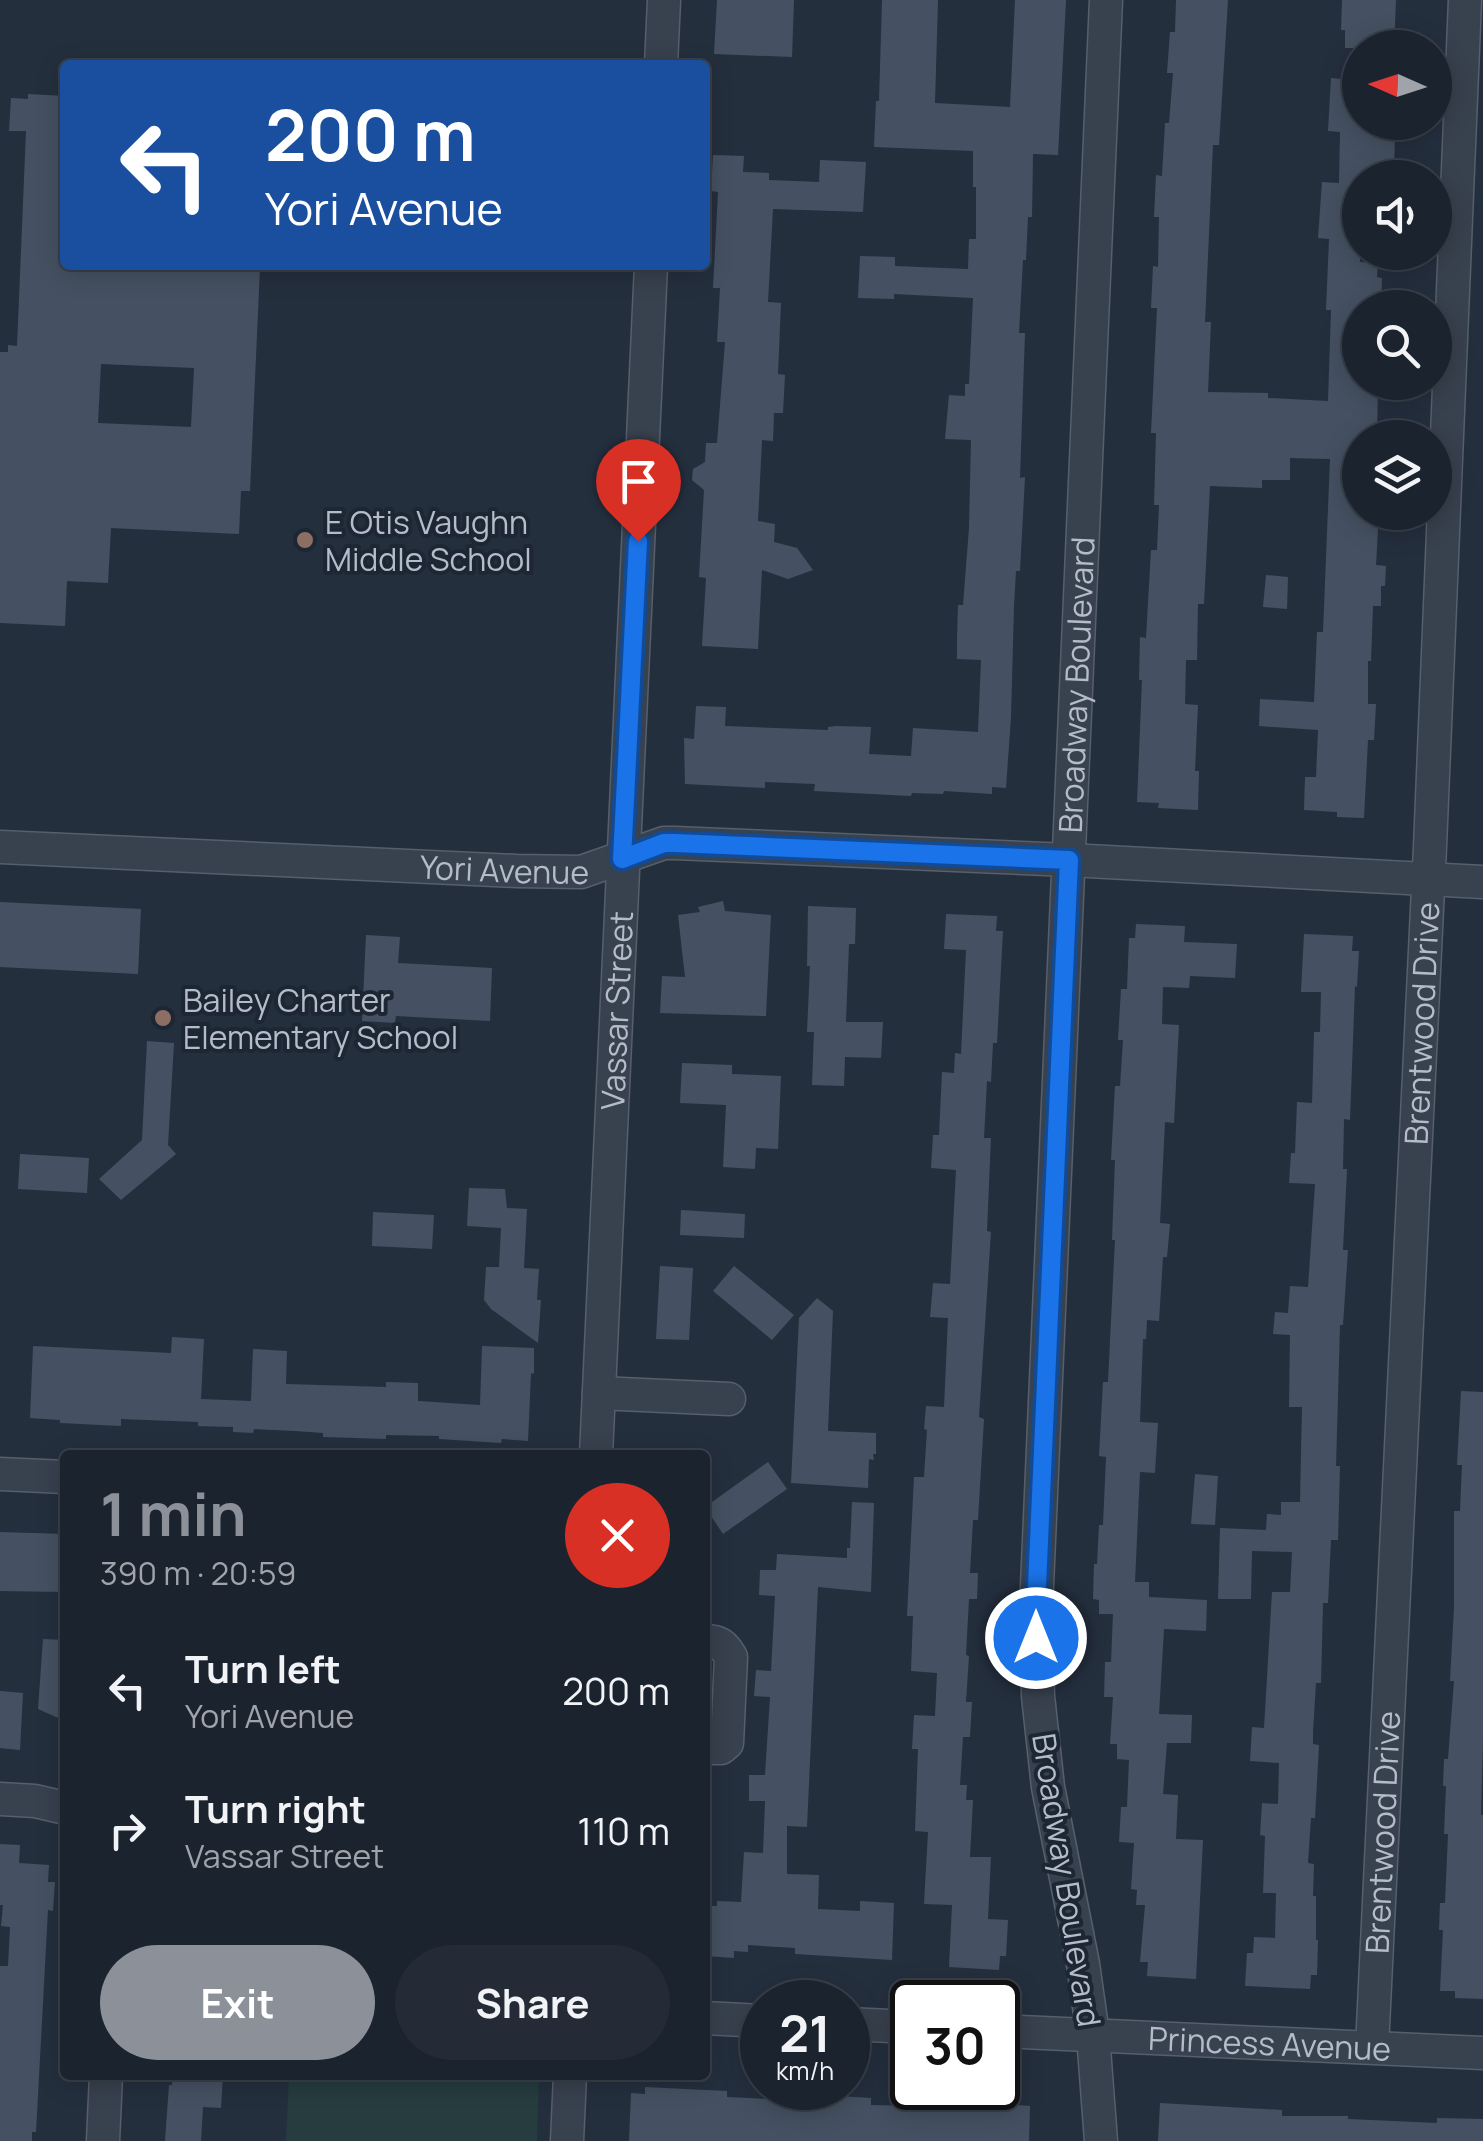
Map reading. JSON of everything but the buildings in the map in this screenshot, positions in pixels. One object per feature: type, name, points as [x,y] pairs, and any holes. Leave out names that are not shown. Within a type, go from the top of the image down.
[{"type":"street","points":[[661,60],[664,0]]},
{"type":"street","name":"Broadway Boulevard","points":[[1100,2141],[1093,2035],[1083,1964],[1048,1787],[1038,1696],[1036,1609],[1106,0]]},
{"type":"street","name":"Brentwood Drive","points":[[1372,2047],[1465,0]]},
{"type":"street","name":"Vassar Street","points":[[596,1450],[651,270]]},
{"type":"street","name":"Yori Avenue","points":[[0,847],[581,872],[664,843],[675,843],[1483,882]]},
{"type":"street","points":[[600,1393],[729,1399]]},
{"type":"street","points":[[0,1474],[60,1477]]},
{"type":"street","points":[[710,1641],[717,1641],[731,1657],[727,1743],[721,1748],[710,1748]]},
{"type":"street","points":[[0,1799],[60,1806]]},
{"type":"street","points":[[710,2018],[740,2019]]},
{"type":"street","name":"Princess Avenue","points":[[1020,2032],[1483,2053]]},
{"type":"street","points":[[102,2141],[106,2080]]},
{"type":"street","points":[[567,2141],[570,2080]]},
{"type":"green space","points":[[289,2080],[539,2080],[537,2141],[286,2141]]},
{"type":"place","name":"E Otis Vaughn Middle School","points":[[305,540]]},
{"type":"place","name":"Bailey Charter Elementary School","points":[[163,1018]]},
{"type":"route","points":[[638,541],[622,859],[664,843],[675,843],[1069,860],[1036,1638]]}]
